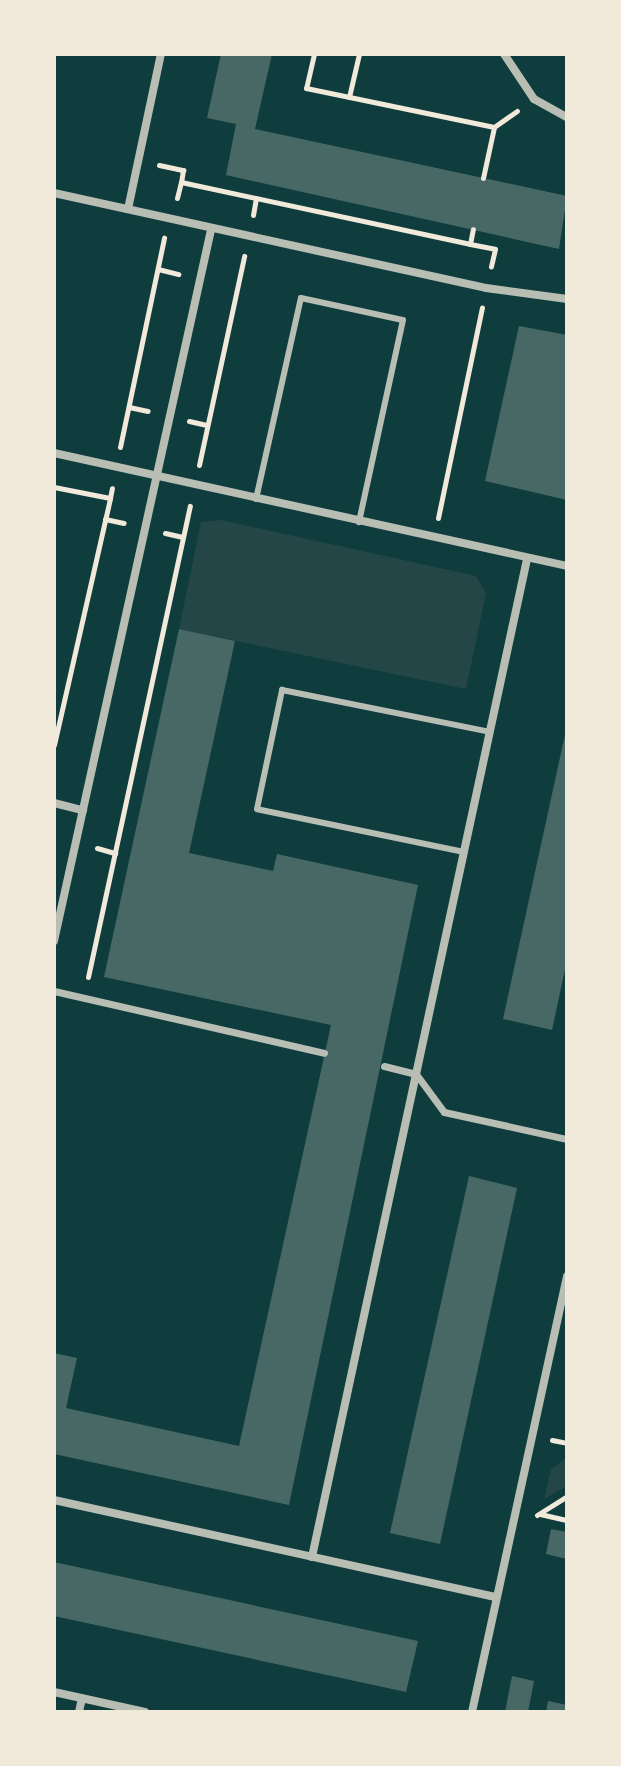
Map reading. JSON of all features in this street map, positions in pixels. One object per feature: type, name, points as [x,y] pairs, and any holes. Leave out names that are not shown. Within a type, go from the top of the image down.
[{"type":"street","points":[[128,209],[161,54]]},
{"type":"street","points":[[504,54],[534,99],[567,117]]},
{"type":"street","points":[[54,193],[211,230],[486,288],[567,299]]},
{"type":"street","points":[[54,941],[211,230]]},
{"type":"street","points":[[54,453],[567,566]]},
{"type":"street","points":[[312,1557],[527,559]]},
{"type":"street","points":[[54,803],[83,810]]},
{"type":"street","points":[[54,991],[324,1053]]},
{"type":"street","points":[[384,1066],[416,1074],[444,1112],[567,1139]]},
{"type":"street","points":[[472,1712],[567,1276]]},
{"type":"street","points":[[54,1500],[497,1597]]},
{"type":"street","points":[[54,1692],[145,1712]]},
{"type":"street","points":[[79,1712],[82,1698]]},
{"type":"lane","points":[[256,499],[301,298],[403,320],[359,522]]},
{"type":"lane","points":[[464,852],[257,809],[282,690],[490,732]]},
{"type":"path","points":[[314,54],[306,88],[494,127]]},
{"type":"path","points":[[349,97],[359,54]]},
{"type":"path","points":[[483,178],[494,127],[534,99]]},
{"type":"path","points":[[54,745],[166,231],[173,221],[183,170],[138,162]]},
{"type":"path","points":[[181,182],[495,249],[434,538]]},
{"type":"path","points":[[84,998],[256,198]]},
{"type":"path","points":[[470,244],[473,229]]},
{"type":"path","points":[[54,487],[110,498]]},
{"type":"path","points":[[539,1514],[567,1520]]},
{"type":"shaded area","points":[[221,520],[476,576],[486,593],[466,689],[179,629],[201,522]]},
{"type":"shaded area","points":[[567,1457],[567,1486],[544,1499],[551,1470]]},
{"type":"building","points":[[221,54],[272,54],[255,129],[567,196],[559,249],[226,175],[236,124],[207,118]]},
{"type":"building","points":[[519,326],[567,335],[567,500],[485,481]]},
{"type":"building","points":[[179,629],[235,641],[189,853],[273,871],[277,854],[418,885],[289,1505],[54,1454],[54,1353],[77,1358],[66,1408],[239,1446],[331,1025],[104,977]]},
{"type":"building","points":[[566,730],[567,960],[552,1030],[503,1019]]},
{"type":"building","points":[[469,1176],[517,1188],[440,1544],[390,1533]]},
{"type":"building","points":[[551,1529],[567,1532],[567,1559],[546,1554]]},
{"type":"building","points":[[54,1562],[418,1641],[406,1692],[54,1616]]},
{"type":"building","points":[[512,1676],[534,1681],[528,1712],[505,1712]]},
{"type":"building","points":[[548,1701],[567,1705],[567,1712],[546,1712]]}]
